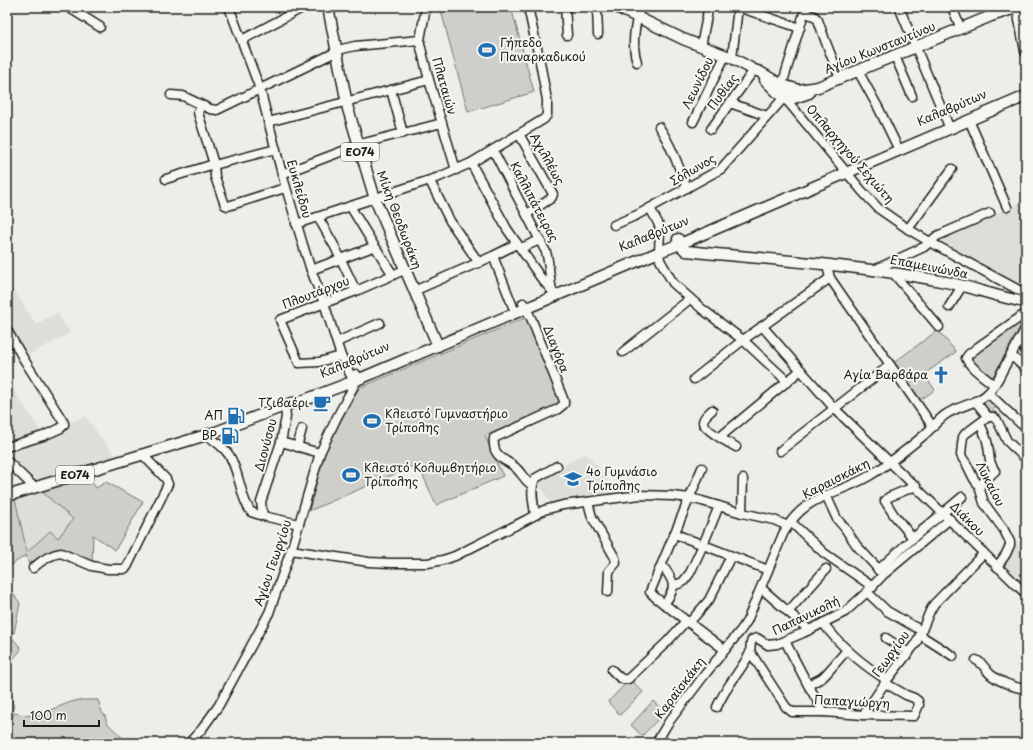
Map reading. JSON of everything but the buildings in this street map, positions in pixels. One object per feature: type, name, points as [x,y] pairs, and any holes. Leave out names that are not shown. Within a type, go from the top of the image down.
[{"type":"main road","name":"Μίκη Θεοδωράκη","points":[[328,7],[339,50],[349,101],[377,198],[404,270],[416,290]]},
{"type":"main road","name":"Μίκη Θεοδωράκη","points":[[334,7],[339,50]]},
{"type":"main road","name":"Αγίου Κωνσταντίνου","points":[[616,7],[672,34],[760,72],[782,85],[793,89],[804,90],[818,87],[915,47],[1019,7]]},
{"type":"main road","points":[[1019,7],[1026,51]]},
{"type":"main road","name":"Αγίου Κωνσταντίνου","points":[[754,70],[783,98],[801,96],[818,87]]},
{"type":"main road","points":[[768,82],[782,85]]},
{"type":"main road","name":"Καλαβρύτων","points":[[142,454],[206,435],[289,404],[302,401],[355,376],[554,294],[949,126],[1026,90]]},
{"type":"main road","name":"Καλαβρύτων","points":[[949,126],[969,120],[1026,96]]},
{"type":"main road","name":"Μίκη Θεοδωράκη","points":[[377,198],[439,342]]},
{"type":"main road","name":"Επαμεινώνδα","points":[[679,241],[686,251],[874,270],[948,282],[1026,302]]},
{"type":"main road","name":"Καλαβρύτων","points":[[439,342],[513,307],[525,306]]},
{"type":"main road","name":"ΕΟ74","points":[[7,496],[142,454]]},
{"type":"street","points":[[68,7],[100,27]]},
{"type":"street","name":"Ευκλείδου","points":[[229,7],[260,89],[285,188],[311,270],[324,303],[341,356],[355,376]]},
{"type":"street","points":[[242,40],[304,7]]},
{"type":"street","name":"Πλαταιών","points":[[426,7],[420,40],[421,50],[456,170]]},
{"type":"street","points":[[296,224],[377,198],[456,170],[471,163],[544,119],[547,115],[546,100],[540,62],[528,7]]},
{"type":"street","points":[[565,7],[567,35]]},
{"type":"street","points":[[597,7],[598,34]]},
{"type":"street","points":[[636,62],[634,55],[634,39],[640,7]]},
{"type":"street","points":[[701,46],[708,7]]},
{"type":"street","points":[[738,7],[800,28]]},
{"type":"street","name":"Λεωνίδου","points":[[693,122],[728,57],[738,7]]},
{"type":"street","points":[[899,7],[949,126]]},
{"type":"street","points":[[952,7],[961,29]]},
{"type":"street","points":[[783,98],[782,85],[806,10],[818,21],[840,78]]},
{"type":"street","points":[[171,95],[183,96],[201,106],[217,110],[339,50],[355,46],[420,40]]},
{"type":"street","points":[[895,56],[912,96]]},
{"type":"street","name":"Πυθίας","points":[[711,129],[754,70]]},
{"type":"street","points":[[858,71],[879,109],[897,148]]},
{"type":"street","points":[[268,122],[429,80]]},
{"type":"street","points":[[391,90],[404,133]]},
{"type":"street","points":[[783,98],[789,93],[804,90]]},
{"type":"street","name":"Σόλωνος","points":[[614,225],[650,208],[721,170],[783,98]]},
{"type":"street","name":"Οπλαρχηγού Σεχιώτη","points":[[783,98],[789,103],[862,191],[879,209],[930,242],[1026,294]]},
{"type":"street","points":[[730,103],[767,116]]},
{"type":"street","points":[[201,106],[198,112],[199,116],[214,165],[215,177],[224,203],[227,206],[285,188]]},
{"type":"street","points":[[969,120],[1006,207]]},
{"type":"street","points":[[282,174],[361,144],[442,123]]},
{"type":"street","points":[[660,127],[687,188]]},
{"type":"street","name":"Αχιλλέως","points":[[519,134],[552,190],[553,196],[526,214]]},
{"type":"street","points":[[166,179],[276,149]]},
{"type":"street","name":"Καλλιπάτειρας","points":[[493,150],[546,252],[554,294]]},
{"type":"street","points":[[471,163],[504,224],[541,278],[554,294]]},
{"type":"street","points":[[908,229],[952,169]]},
{"type":"street","points":[[430,180],[448,218],[479,263]]},
{"type":"street","points":[[350,206],[393,275]]},
{"type":"street","points":[[650,208],[658,223],[660,235],[660,260],[670,279],[690,299],[743,340],[788,382]]},
{"type":"street","points":[[874,270],[924,247],[937,236],[990,213]]},
{"type":"street","points":[[318,217],[341,258],[356,291]]},
{"type":"street","points":[[416,290],[479,263],[509,248],[540,240]]},
{"type":"street","points":[[311,270],[375,247]]},
{"type":"street","points":[[493,256],[513,307]]},
{"type":"street","points":[[827,265],[830,278],[933,427]]},
{"type":"street","name":"Πλουτάρχου","points":[[341,356],[319,362],[299,364],[280,320],[356,291],[404,270]]},
{"type":"street","points":[[893,273],[938,327]]},
{"type":"street","points":[[694,378],[762,326],[830,278]]},
{"type":"street","points":[[949,307],[962,286]]},
{"type":"street","points":[[623,352],[690,299]]},
{"type":"street","name":"Διαγόρα","points":[[525,306],[564,404],[558,409],[494,438],[494,445],[498,456],[514,466],[532,485]]},
{"type":"street","points":[[994,386],[968,362],[966,358],[978,347],[1026,313]]},
{"type":"street","points":[[337,342],[380,323]]},
{"type":"street","name":"Διάκου","points":[[762,326],[834,408],[877,448],[997,566],[1025,591]]},
{"type":"street","points":[[7,330],[23,358],[63,420],[64,425],[61,428],[43,436],[7,447]]},
{"type":"street","points":[[1024,333],[1026,349]]},
{"type":"street","name":"Καραισκάκη","points":[[724,650],[742,630],[750,616],[783,534],[807,506],[826,495],[863,480],[924,436],[948,413],[981,398],[988,393],[994,386],[1024,333]]},
{"type":"street","points":[[1011,355],[1026,369]]},
{"type":"street","points":[[780,451],[890,365]]},
{"type":"street","points":[[720,437],[801,370]]},
{"type":"street","name":"Αγίου Γεωργίου","points":[[189,743],[202,729],[219,705],[269,612],[291,550],[320,453],[355,376]]},
{"type":"street","points":[[988,393],[1000,405],[1023,423]]},
{"type":"street","points":[[975,401],[991,417],[997,420],[1007,441],[1026,459]]},
{"type":"street","name":"Διονύσου","points":[[263,516],[261,502],[280,442],[289,404]]},
{"type":"street","name":"Λυκαίου","points":[[997,566],[1008,549],[1010,542],[1004,530],[984,503],[979,486],[961,455],[963,437],[965,434],[991,417],[1000,405]]},
{"type":"street","points":[[712,410],[704,418],[703,423],[706,428],[736,447]]},
{"type":"street","points":[[979,486],[995,471],[989,461],[988,446],[980,424]]},
{"type":"street","points":[[297,447],[302,429]]},
{"type":"street","points":[[206,435],[221,445],[234,463],[248,509],[253,513],[263,516],[299,524]]},
{"type":"street","points":[[280,442],[320,453]]},
{"type":"street","points":[[33,568],[44,559],[61,553],[92,566],[108,569],[124,569],[128,567],[168,484],[166,479],[142,454]]},
{"type":"street","points":[[7,461],[34,487]]},
{"type":"street","points":[[535,515],[532,485],[534,480],[557,466]]},
{"type":"street","points":[[702,468],[650,592],[724,650]]},
{"type":"street","points":[[742,513],[743,480]]},
{"type":"street","points":[[913,538],[894,515],[885,501],[889,497],[916,486]]},
{"type":"street","points":[[291,550],[369,562],[428,563],[455,556],[552,507],[640,495],[690,498],[742,513],[790,524],[870,589],[887,611],[953,656]]},
{"type":"street","points":[[826,495],[837,519],[857,546],[881,572]]},
{"type":"street","points":[[881,572],[913,538],[962,497]]},
{"type":"street","points":[[588,502],[592,517],[613,551],[616,560],[616,563],[609,571],[608,592]]},
{"type":"street","points":[[673,586],[683,582],[690,573],[719,506]]},
{"type":"street","points":[[881,572],[950,519]]},
{"type":"street","points":[[675,534],[768,570]]},
{"type":"street","name":"Γεωργίου","points":[[863,715],[909,653],[921,633],[934,604],[984,553]]},
{"type":"street","points":[[612,670],[623,679],[631,677],[688,622],[708,600],[731,556]]},
{"type":"street","points":[[662,565],[672,580],[673,586],[671,594],[664,604]]},
{"type":"street","points":[[788,612],[826,569]]},
{"type":"street","name":"Παπανικολή","points":[[752,640],[757,638],[765,644],[770,645],[785,641],[839,615],[850,608],[870,589],[881,572]]},
{"type":"street","points":[[761,588],[809,630]]},
{"type":"street","points":[[823,623],[847,650],[886,682]]},
{"type":"street","points":[[717,707],[728,686],[751,654],[750,644],[752,640],[742,630]]},
{"type":"street","points":[[886,638],[909,653]]},
{"type":"street","points":[[785,641],[824,712]]},
{"type":"street","name":"Καραϊσκάκη","points":[[656,743],[668,723],[724,650]]},
{"type":"street","points":[[808,685],[822,678],[847,650]]},
{"type":"street","name":"Παπαγιώργη","points":[[751,654],[790,711],[914,716],[919,705],[918,701],[886,682]]},
{"type":"street","points":[[976,660],[994,676],[1010,685],[1026,690]]},
{"type":"shaded area","name":"Γήπεδο Παναρκαδικού","points":[[440,7],[511,7],[534,92],[468,112]]},
{"type":"shaded area","points":[[1026,200],[1026,289],[946,246],[945,242],[940,243],[935,240]]},
{"type":"shaded area","points":[[7,280],[36,324],[57,313],[70,333],[27,356],[7,323]]},
{"type":"shaded area","points":[[527,317],[563,402],[485,436],[503,476],[436,505],[418,464],[309,511],[324,455],[359,388]]},
{"type":"shaded area","points":[[1020,321],[1020,327],[995,373],[990,378],[971,359],[971,356]]},
{"type":"shaded area","points":[[938,330],[956,352],[924,374],[935,390],[917,402],[892,364]]},
{"type":"shaded area","points":[[7,380],[46,439],[69,429],[69,423],[85,416],[115,456],[33,482],[7,456]]},
{"type":"shaded area","points":[[987,397],[998,405],[990,413],[982,407],[981,402]]},
{"type":"shaded area","name":"4ο Γυμνάσιο Τρίπολης","points":[[586,453],[609,479],[605,482],[616,496],[558,502],[552,505],[537,480]]},
{"type":"shaded area","points":[[88,475],[96,488],[106,482],[143,502],[115,550],[93,535],[92,562],[60,549],[44,556],[30,568],[26,555],[7,568],[7,502],[15,499],[27,552],[50,531],[58,538],[73,519],[41,491]]},
{"type":"shaded area","points":[[41,491],[74,519],[58,538],[49,531],[27,552],[15,499]]},
{"type":"shaded area","points":[[1026,539],[1026,583],[1023,586],[1004,567],[1013,544]]},
{"type":"shaded area","points":[[7,586],[20,603],[14,633],[7,630]]},
{"type":"shaded area","points":[[7,632],[21,648],[12,662],[7,665]]},
{"type":"shaded area","points":[[630,679],[643,692],[620,715],[608,702]]},
{"type":"shaded area","points":[[7,694],[14,706],[7,722]]},
{"type":"shaded area","points":[[79,700],[98,700],[107,723],[128,743],[7,743],[7,728],[14,713],[37,717],[42,713]]},
{"type":"shaded area","points":[[653,701],[665,712],[642,736],[631,725]]},
{"type":"place","name":"Γήπεδο Παναρκαδικού","points":[[487,50]]},
{"type":"place","name":"Αγία Βαρβάρα","points":[[941,375]]},
{"type":"place","name":"Τζιβαέρι","points":[[322,403]]},
{"type":"place","name":"ΑΠ","points":[[236,416]]},
{"type":"place","name":"Κλειστό Γυμναστήριο Τρίπολης","points":[[372,421]]},
{"type":"place","name":"BP","points":[[230,436]]},
{"type":"place","name":"Κλειστό Κολυμβητήριο Τρίπολης","points":[[351,475]]},
{"type":"place","name":"4ο Γυμνάσιο Τρίπολης","points":[[573,479]]}]
